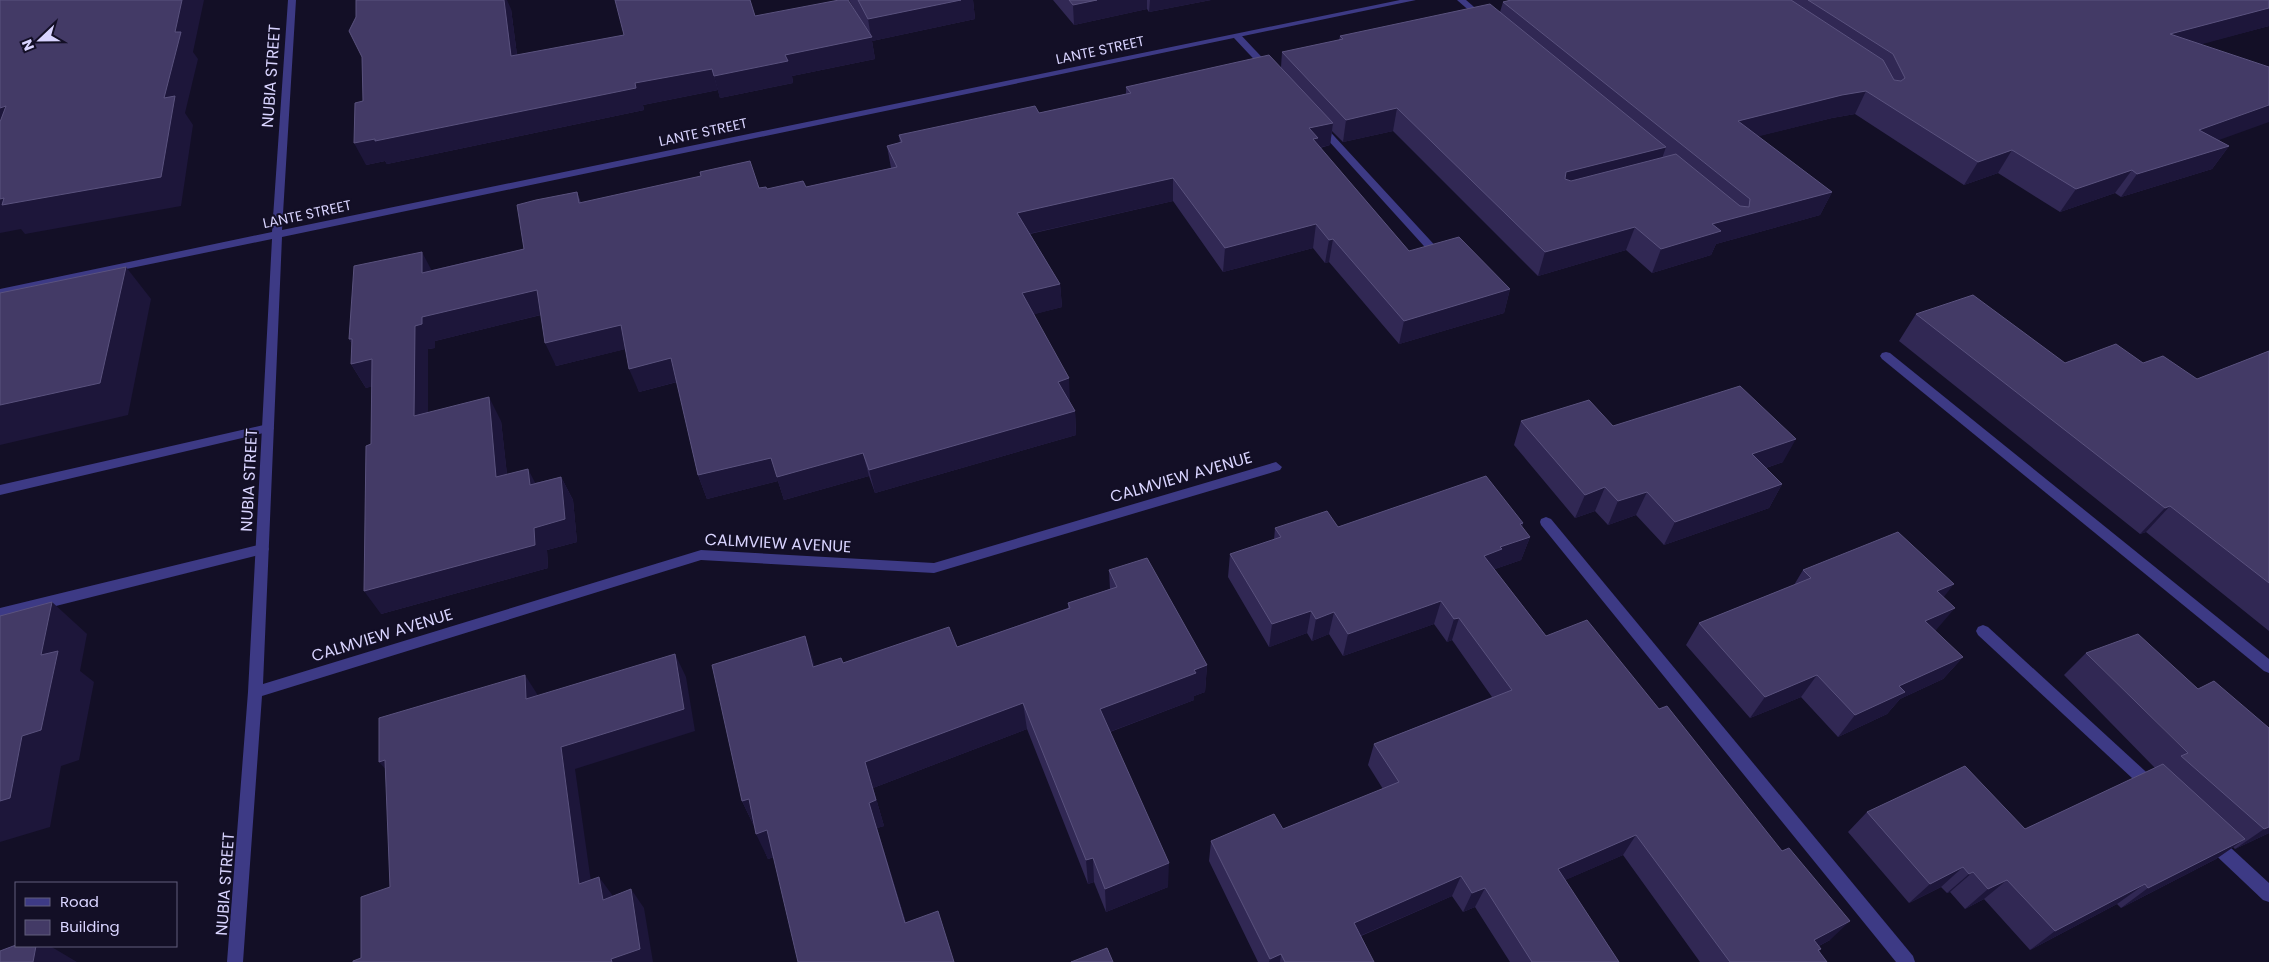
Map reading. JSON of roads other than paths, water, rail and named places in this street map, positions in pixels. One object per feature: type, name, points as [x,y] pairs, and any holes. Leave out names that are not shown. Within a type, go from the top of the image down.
[{"type":"street","name":"NUBIA STREET","points":[[236,962],[255,692],[292,0]]},
{"type":"street","name":"LANTE STREET","points":[[0,292],[1412,0]]},
{"type":"street","points":[[1461,0],[1491,25]]},
{"type":"street","points":[[1238,36],[1277,80]]},
{"type":"street","points":[[1311,116],[1437,254]]},
{"type":"street","points":[[1886,356],[2269,667]]},
{"type":"street","points":[[0,490],[268,428]]},
{"type":"street","name":"CALMVIEW AVENUE","points":[[255,692],[701,555],[934,568],[1276,467]]},
{"type":"street","points":[[1546,522],[1907,962]]},
{"type":"street","points":[[0,614],[262,549]]},
{"type":"street","points":[[1983,631],[2162,795]]},
{"type":"street","points":[[2199,829],[2269,894]]}]
